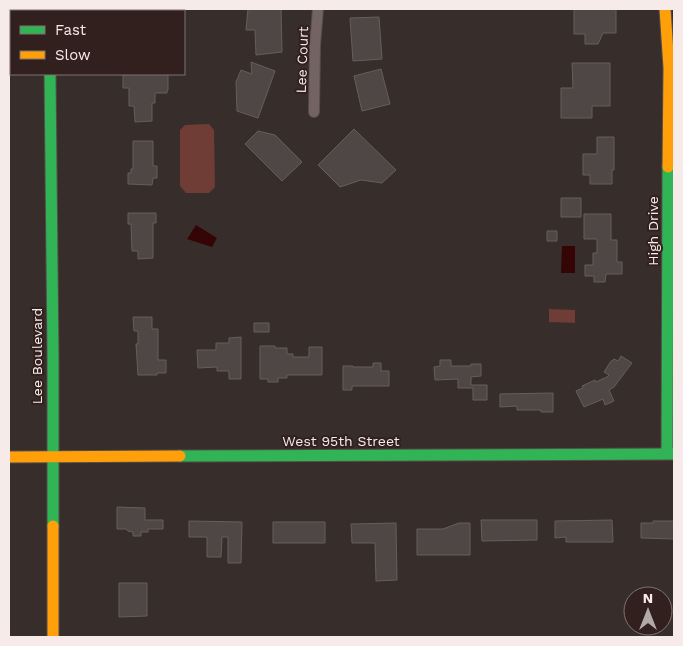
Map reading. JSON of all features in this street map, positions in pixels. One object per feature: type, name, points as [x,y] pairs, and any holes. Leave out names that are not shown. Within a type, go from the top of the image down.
[{"type":"street","name":"Lee Court","points":[[314,112],[315,46],[318,9]]},
{"type":"street","name":"High Drive","points":[[665,9],[669,68],[670,454]]},
{"type":"street","name":"Lee Boulevard","points":[[50,75],[53,637]]},
{"type":"street","name":"West 95th Street","points":[[9,458],[670,454]]},
{"type":"shaded area","points":[[209,124],[214,130],[215,187],[209,193],[186,193],[180,186],[180,130],[185,125]]},
{"type":"shaded area","points":[[196,225],[217,238],[212,247],[187,239]]},
{"type":"shaded area","points":[[562,246],[575,246],[575,273],[561,273]]},
{"type":"shaded area","points":[[549,309],[575,310],[575,323],[549,322]]},
{"type":"building","points":[[248,9],[281,9],[282,52],[256,55],[255,30],[246,30]]},
{"type":"building","points":[[574,9],[616,9],[616,33],[603,33],[598,44],[585,44],[585,34],[574,34]]},
{"type":"building","points":[[379,17],[382,59],[353,61],[350,18]]},
{"type":"building","points":[[251,62],[275,71],[258,118],[237,111],[236,82],[241,70],[252,74]]},
{"type":"building","points":[[572,63],[610,63],[610,106],[592,106],[592,118],[561,118],[561,88],[573,88]]},
{"type":"building","points":[[381,69],[390,104],[362,111],[354,76]]},
{"type":"building","points":[[123,75],[168,75],[167,93],[155,93],[155,103],[152,103],[152,121],[135,122],[134,106],[129,106],[129,88],[123,88]]},
{"type":"building","points":[[354,129],[396,170],[382,183],[361,180],[340,187],[318,165]]},
{"type":"building","points":[[258,131],[275,135],[302,162],[282,181],[245,144]]},
{"type":"building","points":[[597,137],[614,137],[612,184],[590,184],[590,175],[583,175],[583,154],[597,154]]},
{"type":"building","points":[[133,141],[153,141],[153,166],[157,166],[157,178],[153,178],[152,185],[128,184],[128,173],[131,173],[131,169],[133,169]]},
{"type":"building","points":[[561,198],[581,198],[581,217],[561,217]]},
{"type":"building","points":[[128,213],[156,213],[156,223],[153,223],[153,258],[138,259],[138,251],[132,251],[131,224],[128,224]]},
{"type":"building","points":[[584,214],[611,214],[611,240],[617,240],[617,262],[622,262],[622,274],[606,274],[605,282],[594,282],[594,276],[585,276],[585,265],[593,265],[593,253],[597,253],[597,239],[584,239]]},
{"type":"building","points":[[547,231],[557,231],[557,241],[547,241]]},
{"type":"building","points":[[133,317],[152,317],[152,329],[158,329],[158,360],[166,360],[166,373],[138,375],[136,344],[138,344],[138,331],[134,331]]},
{"type":"building","points":[[254,323],[269,323],[269,332],[254,332]]},
{"type":"building","points":[[241,337],[241,379],[229,379],[229,371],[217,371],[217,367],[198,368],[197,350],[216,350],[216,343],[229,343],[229,338]]},
{"type":"building","points":[[260,346],[287,348],[287,354],[293,354],[293,357],[309,357],[309,347],[322,347],[322,375],[287,375],[287,378],[278,378],[278,382],[268,382],[268,379],[260,379]]},
{"type":"building","points":[[621,356],[632,363],[614,387],[609,390],[614,401],[605,405],[603,399],[584,407],[576,391],[595,380],[596,382],[607,377],[609,375],[604,372],[611,361],[614,359],[618,361]]},
{"type":"building","points":[[440,360],[451,360],[451,366],[481,364],[481,376],[471,377],[471,385],[487,385],[487,400],[473,400],[473,388],[458,388],[458,379],[435,380],[434,367],[440,366]]},
{"type":"building","points":[[373,363],[381,363],[381,371],[389,371],[389,386],[352,386],[352,390],[343,390],[343,366],[373,367]]},
{"type":"building","points":[[553,393],[553,412],[517,410],[517,406],[500,407],[500,394]]},
{"type":"building","points":[[117,507],[145,508],[145,520],[163,520],[163,529],[148,529],[148,532],[141,532],[141,536],[133,536],[133,532],[126,529],[117,529]]},
{"type":"building","points":[[481,520],[537,520],[537,540],[482,541]]},
{"type":"building","points":[[612,520],[613,542],[566,542],[566,537],[555,538],[555,521]]},
{"type":"building","points":[[189,521],[242,522],[241,563],[228,563],[228,537],[222,537],[221,557],[207,557],[207,537],[189,537]]},
{"type":"building","points":[[653,521],[674,521],[674,539],[641,538],[641,523],[653,523]]},
{"type":"building","points":[[273,522],[325,522],[325,543],[273,543]]},
{"type":"building","points":[[396,523],[397,580],[376,581],[375,543],[352,543],[351,524]]},
{"type":"building","points":[[459,523],[470,523],[470,555],[417,555],[417,529],[443,529]]},
{"type":"building","points":[[119,583],[147,583],[147,616],[119,617]]},
{"type":"traffic: fast","points":[[50,75],[53,526]]},
{"type":"traffic: fast","points":[[667,454],[668,167]]},
{"type":"traffic: fast","points":[[180,456],[674,454]]},
{"type":"traffic: slow","points":[[665,9],[669,68],[668,167]]},
{"type":"traffic: slow","points":[[9,457],[180,456]]},
{"type":"traffic: slow","points":[[53,526],[53,637]]}]
